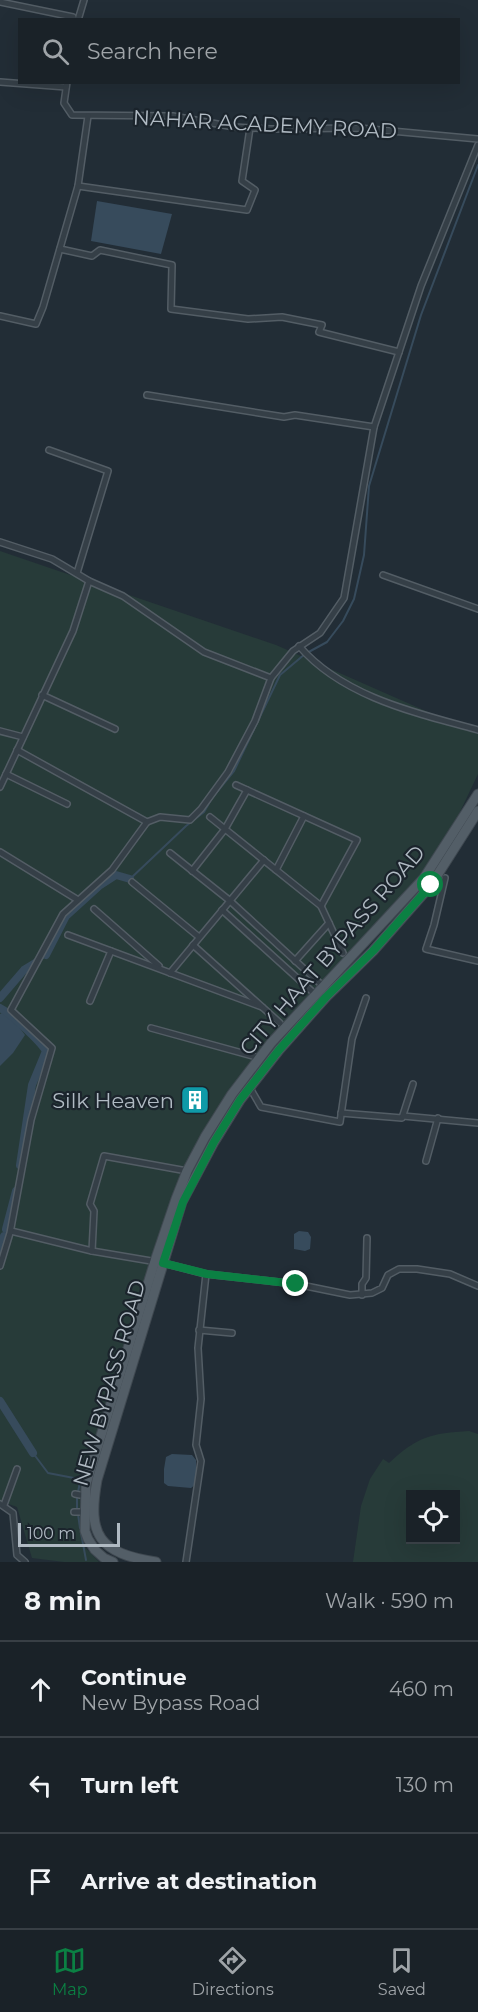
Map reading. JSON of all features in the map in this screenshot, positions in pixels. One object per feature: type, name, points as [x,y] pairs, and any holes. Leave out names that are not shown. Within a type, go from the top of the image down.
[{"type":"main road","name":"CITY HAAT BYPASS ROAD","points":[[112,1562],[95,1550],[85,1531],[87,1484],[159,1262],[176,1199],[187,1171],[232,1094],[271,1043],[424,878],[478,794]]},
{"type":"main road","name":"NEW BYPASS ROAD","points":[[156,1562],[122,1558],[106,1545],[93,1523],[93,1502],[97,1480],[159,1262],[183,1202],[214,1142],[250,1088],[294,1032],[373,951],[431,885],[478,811]]},
{"type":"street","points":[[77,18],[84,0]]},
{"type":"street","points":[[0,2],[74,18]]},
{"type":"street","points":[[0,82],[18,83]]},
{"type":"street","points":[[0,316],[36,324],[78,186],[88,116],[72,114],[64,103],[67,85],[45,84]]},
{"type":"street","name":"NAHAR ACADEMY ROAD","points":[[88,116],[173,116],[250,128],[358,128],[478,139]]},
{"type":"street","points":[[78,186],[247,210],[255,190],[242,181],[250,128]]},
{"type":"street","points":[[0,1266],[11,1231],[31,1120],[52,1048],[11,1010],[63,914],[112,870],[147,822],[160,817],[190,820],[201,809],[233,762],[255,721],[271,678],[300,648],[321,633],[344,598],[374,427],[421,286],[478,145]]},
{"type":"street","points":[[60,249],[92,256],[100,250],[172,265],[171,309],[248,319],[282,317],[304,321],[322,325],[319,332],[399,352]]},
{"type":"street","points":[[147,395],[284,417],[295,415],[374,427]]},
{"type":"street","points":[[49,450],[108,471],[77,573]]},
{"type":"street","points":[[0,542],[52,560],[123,596],[204,652],[271,678]]},
{"type":"street","points":[[383,575],[478,609]]},
{"type":"street","points":[[0,787],[73,631],[90,581]]},
{"type":"street","points":[[300,648],[327,672],[364,692],[406,710],[478,730]]},
{"type":"street","points":[[42,695],[115,729]]},
{"type":"street","points":[[0,731],[23,737]]},
{"type":"street","points":[[17,750],[147,822]]},
{"type":"street","points":[[6,774],[67,804]]},
{"type":"street","points":[[236,784],[357,840],[321,906]]},
{"type":"street","points":[[192,871],[225,829],[248,790]]},
{"type":"street","points":[[276,870],[304,816]]},
{"type":"street","points":[[210,818],[321,906],[343,953]]},
{"type":"street","points":[[0,852],[78,900]]},
{"type":"street","points":[[170,853],[230,901],[324,987]]},
{"type":"street","points":[[170,972],[264,860]]},
{"type":"street","points":[[445,878],[426,949],[478,961]]},
{"type":"street","points":[[132,882],[199,937]]},
{"type":"street","points":[[94,909],[162,970]]},
{"type":"street","points":[[222,910],[316,995]]},
{"type":"street","points":[[295,961],[328,923]]},
{"type":"street","points":[[69,935],[262,1007]]},
{"type":"street","points":[[193,945],[280,1023]]},
{"type":"street","points":[[90,1001],[111,951]]},
{"type":"street","points":[[250,1088],[261,1107],[340,1122],[352,1039],[366,998]]},
{"type":"street","points":[[151,1028],[260,1058]]},
{"type":"street","points":[[403,1116],[413,1084]]},
{"type":"street","points":[[341,1113],[385,1118],[402,1118],[403,1116],[438,1118],[478,1123]]},
{"type":"street","points":[[426,1161],[438,1118]]},
{"type":"street","points":[[92,1251],[94,1210],[90,1204],[104,1156],[187,1171]]},
{"type":"street","points":[[11,1231],[92,1251],[159,1262],[207,1274],[296,1284],[350,1295],[372,1293],[382,1288],[388,1275],[399,1269],[450,1274],[478,1286]]},
{"type":"street","points":[[362,1295],[362,1284],[366,1278],[367,1238]]},
{"type":"street","points":[[186,1562],[201,1461],[196,1445],[201,1400],[198,1348],[207,1274]]},
{"type":"street","points":[[199,1330],[232,1333]]},
{"type":"street","points":[[18,1469],[2,1505],[14,1513],[17,1555],[25,1562]]},
{"type":"green space","points":[[0,551],[276,645],[478,734],[478,774],[441,852],[268,1046],[188,1162],[137,1305],[86,1468],[83,1545],[99,1562],[64,1562],[32,1558],[17,1507],[0,1501]]},
{"type":"green space","points":[[469,1431],[478,1434],[478,1562],[353,1562],[361,1506],[370,1479],[383,1459],[389,1463],[408,1447],[434,1435]]},
{"type":"water","points":[[97,201],[172,214],[161,254],[91,241]]},
{"type":"water","points":[[0,1014],[13,1019],[25,1035],[13,1053],[0,1066]]},
{"type":"water","points":[[299,1231],[308,1232],[311,1237],[310,1249],[305,1251],[294,1249],[294,1234]]},
{"type":"water","points":[[172,1454],[192,1455],[196,1460],[196,1484],[191,1488],[168,1486],[164,1483],[166,1457]]},
{"type":"waterway","points":[[130,879],[204,812],[212,798],[234,771],[280,675],[305,654],[327,642],[343,621],[354,599],[364,555],[369,486],[421,315],[478,165]]},
{"type":"waterway","points":[[46,955],[66,916],[99,886],[116,875],[130,879]]},
{"type":"waterway","points":[[41,960],[46,955]]},
{"type":"waterway","points":[[0,998],[24,970],[37,962]]},
{"type":"waterway","points":[[0,1008],[11,1015],[46,1051],[32,1085],[20,1165]]},
{"type":"waterway","points":[[6,1229],[16,1191]]},
{"type":"waterway","points":[[0,1249],[4,1236]]},
{"type":"waterway","points":[[0,1401],[33,1453]]},
{"type":"waterway","points":[[33,1453],[48,1473],[79,1479],[78,1492]]},
{"type":"waterway","points":[[77,1498],[77,1509]]},
{"type":"waterway","points":[[78,1514],[80,1528]]},
{"type":"waterway","points":[[81,1533],[86,1560]]},
{"type":"place","name":"Silk Heaven","points":[[195,1100]]},
{"type":"route","points":[[296,1284],[207,1274],[163,1263],[183,1202],[197,1172],[240,1100],[279,1050],[326,997],[373,951],[431,885]]}]
